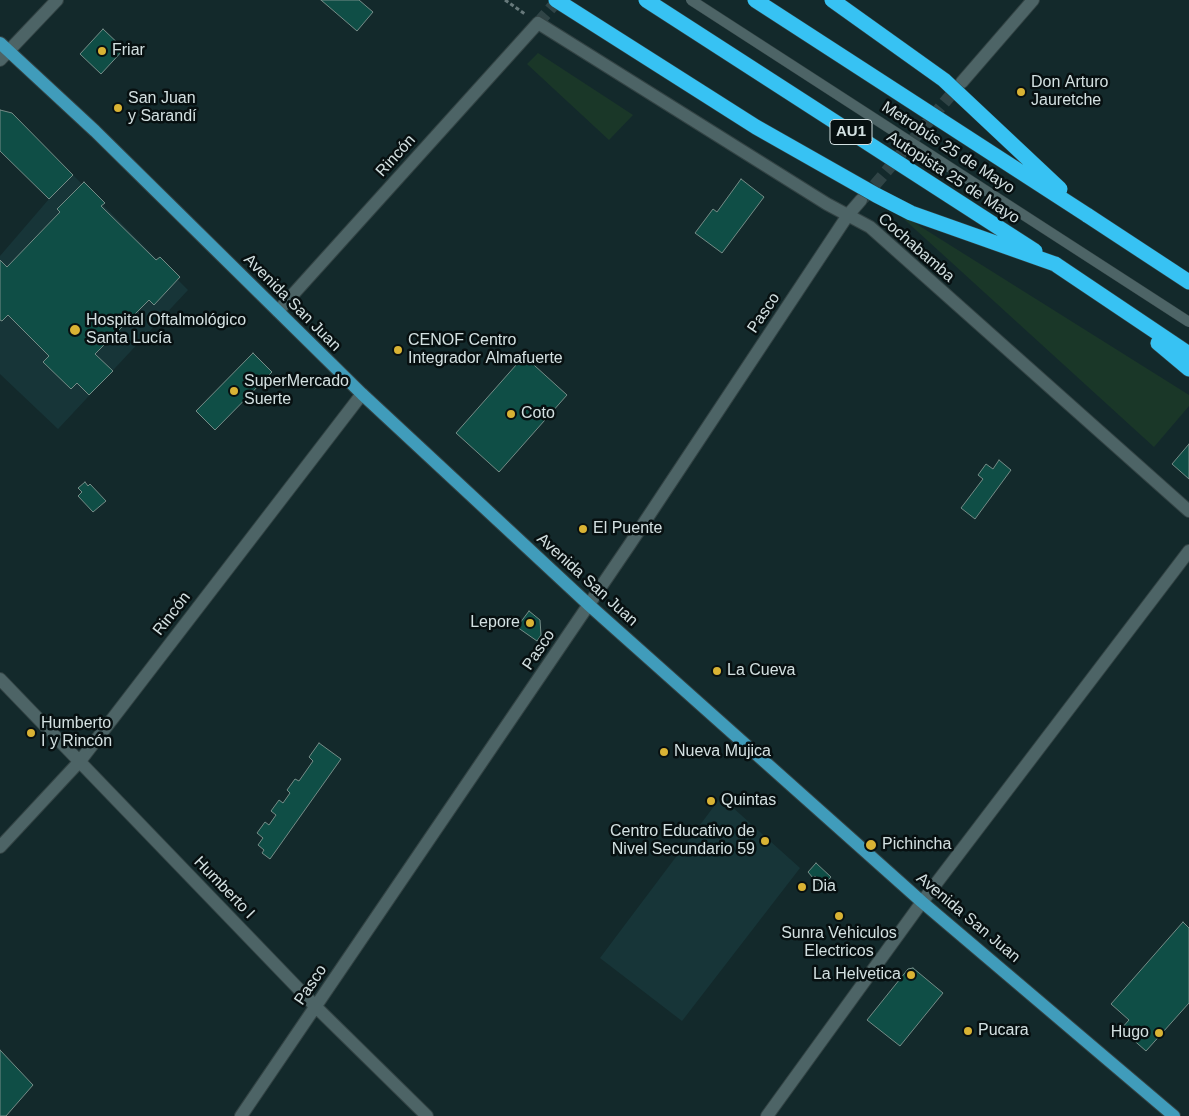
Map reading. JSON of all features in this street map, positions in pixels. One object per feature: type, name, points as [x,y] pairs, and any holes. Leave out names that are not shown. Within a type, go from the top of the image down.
[{"type":"highway","points":[[556,0],[756,127],[876,195],[911,213],[1055,264]]},
{"type":"highway","name":"Autopista 25 de Mayo","points":[[646,0],[1055,264],[1189,354]]},
{"type":"highway","points":[[755,0],[1189,282]]},
{"type":"highway","points":[[832,0],[944,80],[1087,214]]},
{"type":"highway","points":[[1142,251],[1189,269]]},
{"type":"highway","points":[[1111,302],[1189,370]]},
{"type":"main road","name":"Avenida San Juan","points":[[3,51],[95,131],[362,394],[589,604],[922,902],[1174,1116]]},
{"type":"street","points":[[3,51],[57,0]]},
{"type":"street","points":[[962,82],[1033,0]]},
{"type":"street","name":"Cochabamba","points":[[538,24],[827,204],[870,228],[1189,511]]},
{"type":"street","name":"Rincón","points":[[278,311],[538,24]]},
{"type":"street","name":"Pasco","points":[[241,1116],[589,604],[848,215],[861,200]]},
{"type":"street","name":"Rincón","points":[[0,847],[80,761],[362,394]]},
{"type":"street","points":[[767,1116],[922,902],[1189,551]]},
{"type":"street","name":"Humberto I","points":[[0,679],[316,1007],[427,1116]]},
{"type":"lane","name":"Metrobús 25 de Mayo","points":[[691,0],[1189,322]]},
{"type":"path","points":[[505,0],[538,24]]},
{"type":"shaded area","name":"Hospital Oftalmológico Santa Lucía","points":[[73,175],[188,290],[58,429],[0,374],[0,256],[49,199]]},
{"type":"shaded area","points":[[721,797],[800,868],[682,1021],[600,958]]},
{"type":"green space","points":[[538,53],[633,115],[609,140],[527,64]]},
{"type":"green space","points":[[894,210],[1189,395],[1189,406],[1154,447]]},
{"type":"building","points":[[321,0],[359,0],[373,12],[357,31]]},
{"type":"building","name":"Friar","points":[[103,29],[124,49],[101,74],[80,54]]},
{"type":"building","points":[[0,110],[12,113],[73,175],[49,199],[0,151]]},
{"type":"building","points":[[741,179],[764,197],[722,253],[695,233],[713,209],[717,212]]},
{"type":"building","name":"Hospital Oftalmológico Santa Lucía","points":[[84,182],[105,203],[101,206],[156,260],[160,257],[180,277],[154,305],[149,300],[95,354],[113,371],[89,395],[77,383],[71,389],[43,362],[49,356],[8,315],[2,321],[0,320],[0,260],[7,267],[60,212],[57,209]]},
{"type":"building","name":"SuperMercado Suerte","points":[[253,353],[272,372],[215,430],[196,411]]},
{"type":"building","name":"Coto","points":[[524,356],[567,395],[499,472],[456,433]]},
{"type":"building","points":[[1189,444],[1189,479],[1172,464]]},
{"type":"building","points":[[999,460],[1011,470],[975,519],[961,508],[983,479],[978,475],[986,464],[993,469]]},
{"type":"building","points":[[85,482],[88,486],[90,484],[106,501],[93,512],[78,496],[82,492],[78,488]]},
{"type":"building","name":"Lepore","points":[[529,611],[540,620],[541,635],[537,641],[517,627]]},
{"type":"building","points":[[319,743],[341,759],[270,859],[262,853],[264,850],[258,845],[263,838],[257,833],[265,822],[269,825],[276,815],[271,811],[279,800],[283,803],[290,793],[287,790],[295,779],[299,781],[313,761],[309,757]]},
{"type":"building","points":[[816,863],[831,877],[822,887],[815,880],[817,878],[815,876],[813,878],[808,872]]},
{"type":"building","points":[[1183,922],[1189,928],[1189,1003],[1146,1051],[1121,1029],[1129,1020],[1111,1004]]},
{"type":"building","points":[[913,968],[943,993],[900,1046],[867,1020],[908,969]]},
{"type":"building","points":[[0,1050],[33,1085],[6,1116],[0,1116]]},
{"type":"tunnel","points":[[538,23],[558,0]]},
{"type":"tunnel","points":[[863,199],[960,84]]},
{"type":"place","name":"Friar","points":[[102,51]]},
{"type":"place","name":"Don Arturo Jauretche","points":[[1021,92]]},
{"type":"place","name":"San Juan y Sarandí","points":[[118,108]]},
{"type":"place","name":"Hospital Oftalmológico Santa Lucía","points":[[75,330]]},
{"type":"place","name":"CENOF Centro Integrador Almafuerte","points":[[398,350]]},
{"type":"place","name":"SuperMercado Suerte","points":[[234,391]]},
{"type":"place","name":"Coto","points":[[511,414]]},
{"type":"place","name":"El Puente","points":[[583,529]]},
{"type":"place","name":"Lepore","points":[[530,623]]},
{"type":"place","name":"La Cueva","points":[[717,671]]},
{"type":"place","name":"Humberto I y Rincón","points":[[31,733]]},
{"type":"place","name":"Nueva Mujica","points":[[664,752]]},
{"type":"place","name":"Quintas","points":[[711,801]]},
{"type":"place","name":"Centro Educativo de Nivel Secundario 59","points":[[765,841]]},
{"type":"place","name":"Pichincha","points":[[871,845]]},
{"type":"place","name":"Dia","points":[[802,887]]},
{"type":"place","name":"Sunra Vehiculos Electricos","points":[[839,916]]},
{"type":"place","name":"La Helvetica","points":[[911,975]]},
{"type":"place","name":"Pucara","points":[[968,1031]]},
{"type":"place","name":"Hugo","points":[[1159,1033]]}]
